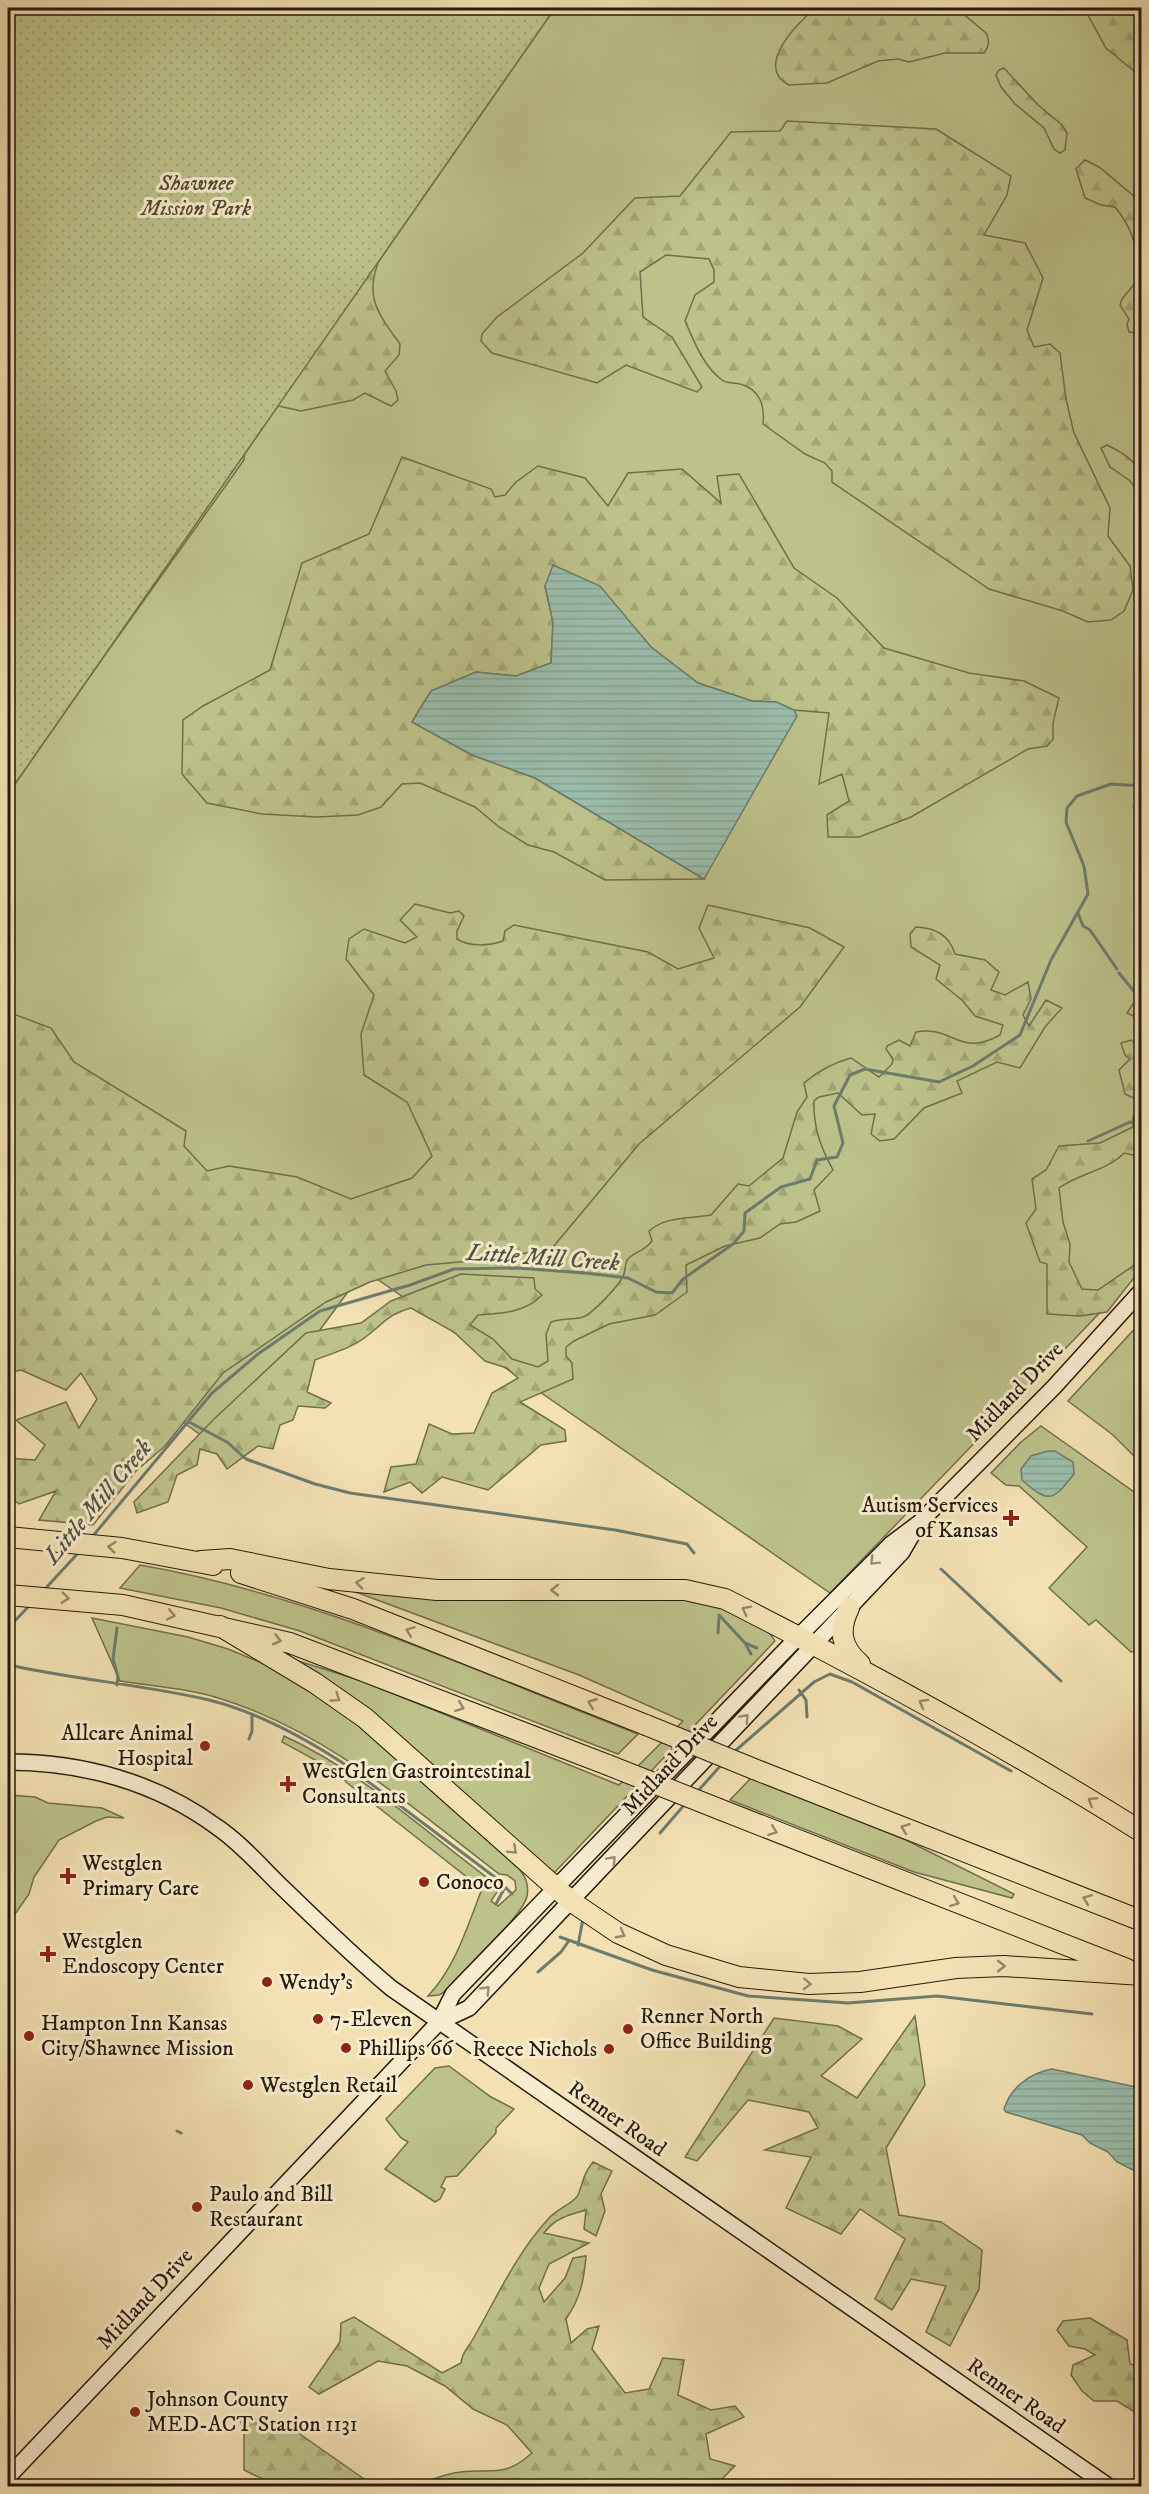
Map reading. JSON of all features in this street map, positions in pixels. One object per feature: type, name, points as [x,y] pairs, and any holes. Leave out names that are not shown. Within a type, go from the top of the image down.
[{"type":"highway","points":[[8,1537],[170,1555],[201,1561],[353,1609],[1142,1921]]},
{"type":"highway","points":[[201,1561],[230,1559],[329,1579],[437,1590],[685,1590],[725,1599],[868,1673],[995,1743],[1142,1832]]},
{"type":"highway","points":[[8,1595],[123,1605],[290,1643],[1142,1975]]},
{"type":"highway","points":[[849,1608],[842,1629],[844,1645],[850,1655],[868,1673]]},
{"type":"highway","points":[[220,1626],[315,1683],[364,1719],[572,1902],[618,1933],[666,1955],[714,1971],[764,1981],[809,1984],[860,1982],[956,1968],[1004,1966],[1142,1975]]},
{"type":"main road","name":"Midland Drive","points":[[439,2022],[469,2008],[572,1902],[891,1544],[919,1523],[1054,1387],[1142,1290]]},
{"type":"main road","name":"Midland Drive","points":[[8,2476],[439,2022],[453,1994],[555,1888],[805,1642],[849,1608],[902,1552],[919,1523]]},
{"type":"main road","name":"Renner Road","points":[[8,1762],[48,1763],[108,1774],[136,1783],[186,1807],[219,1828],[345,1949],[391,1988],[1108,2487]]},
{"type":"green space","name":"Shawnee Mission Park","points":[[8,8],[555,8],[8,794]]},
{"type":"green space","points":[[555,8],[1141,8],[1141,1270],[830,1593],[364,1270],[228,1455],[8,1294],[8,794]]},
{"type":"green space","points":[[816,8],[956,8],[986,33],[988,46],[984,53],[945,53],[909,62],[898,59],[878,61],[827,83],[789,85],[779,77],[776,67],[777,56],[790,33]]},
{"type":"green space","points":[[1084,8],[1141,8],[1141,77],[1106,48]]},
{"type":"green space","points":[[1004,68],[1038,105],[1062,125],[1067,133],[1065,150],[1060,153],[1054,149],[1044,128],[1015,104],[1001,87],[996,75]]},
{"type":"green space","points":[[787,121],[936,129],[1011,176],[1007,195],[984,235],[1025,243],[1043,278],[1027,330],[1034,347],[1050,344],[1060,353],[1066,399],[1074,433],[1110,508],[1108,536],[1130,566],[1133,590],[1124,611],[1111,620],[1088,622],[1063,611],[989,589],[832,482],[832,471],[825,463],[805,454],[763,424],[762,405],[757,394],[747,386],[724,381],[709,368],[685,321],[695,295],[714,282],[714,270],[709,259],[666,255],[640,272],[643,317],[672,337],[702,387],[697,392],[626,365],[597,383],[492,353],[481,341],[482,334],[497,317],[583,253],[635,198],[680,196],[731,132],[780,131]]},
{"type":"green space","points":[[1085,160],[1099,167],[1141,202],[1141,269],[1132,236],[1115,207],[1101,205],[1085,198],[1076,169]]},
{"type":"green space","points":[[387,215],[393,221],[392,230],[376,270],[373,293],[379,312],[400,344],[399,355],[385,371],[396,391],[398,400],[391,406],[365,393],[353,400],[301,411],[265,403],[246,435],[244,460],[8,791],[8,706],[220,408],[307,294],[358,217]]},
{"type":"green space","points":[[1141,276],[1141,319],[1137,333],[1129,332],[1127,324],[1129,319],[1120,305],[1122,299]]},
{"type":"green space","points":[[1107,445],[1124,454],[1134,464],[1140,477],[1141,495],[1129,480],[1110,467],[1101,448]]},
{"type":"green space","points":[[402,457],[491,489],[495,497],[505,495],[516,482],[538,466],[585,478],[608,506],[628,473],[682,469],[721,503],[717,476],[739,474],[794,568],[837,598],[884,648],[969,673],[1024,681],[1059,698],[1053,723],[1053,739],[1047,746],[1028,749],[911,817],[859,837],[828,837],[827,815],[849,801],[842,774],[819,784],[829,713],[794,710],[776,702],[752,701],[698,683],[651,647],[599,586],[545,586],[553,622],[551,663],[516,676],[476,672],[431,691],[412,722],[472,755],[535,778],[704,879],[605,880],[554,852],[528,845],[499,827],[475,807],[420,783],[402,784],[381,807],[358,815],[317,817],[262,814],[207,803],[182,774],[183,720],[203,706],[270,670],[302,563],[369,534]]},
{"type":"green space","points":[[415,904],[450,913],[459,911],[464,916],[457,931],[457,939],[468,943],[485,945],[503,941],[505,931],[514,925],[648,952],[678,969],[714,958],[699,928],[708,905],[810,928],[844,947],[800,1007],[639,1144],[553,1247],[504,1258],[426,1265],[370,1282],[326,1302],[223,1373],[165,1446],[136,1471],[93,1525],[39,1520],[56,1491],[19,1504],[8,1495],[8,1458],[35,1460],[45,1445],[16,1420],[66,1402],[79,1428],[97,1399],[81,1373],[66,1390],[21,1370],[8,1373],[8,1012],[51,1028],[74,1062],[186,1131],[184,1146],[207,1171],[229,1166],[297,1177],[351,1199],[412,1178],[432,1156],[407,1102],[364,1075],[361,1034],[374,995],[346,959],[349,939],[364,929],[405,943],[417,937],[400,920]]},
{"type":"green space","points":[[916,927],[930,929],[941,934],[949,942],[955,954],[985,960],[999,972],[991,990],[1005,995],[1028,982],[1031,999],[1023,1015],[1029,1026],[1046,1000],[1062,1008],[1045,1027],[1020,1068],[997,1062],[957,1081],[962,1093],[924,1108],[894,1139],[880,1141],[871,1134],[875,1114],[862,1115],[838,1093],[819,1097],[814,1101],[819,1137],[833,1170],[814,1190],[820,1211],[796,1222],[780,1224],[760,1238],[725,1246],[686,1265],[687,1292],[655,1315],[609,1324],[566,1347],[566,1356],[572,1363],[573,1379],[520,1402],[565,1430],[566,1441],[541,1445],[488,1490],[442,1477],[422,1493],[410,1482],[384,1492],[391,1467],[416,1464],[429,1424],[452,1434],[474,1433],[492,1393],[518,1378],[507,1368],[485,1361],[454,1332],[411,1308],[392,1316],[355,1344],[315,1360],[307,1392],[331,1403],[325,1408],[298,1406],[293,1420],[280,1425],[273,1449],[258,1446],[227,1469],[217,1454],[200,1449],[197,1465],[177,1475],[168,1502],[137,1513],[134,1502],[213,1420],[306,1333],[361,1323],[391,1301],[461,1274],[534,1278],[535,1289],[542,1295],[536,1301],[513,1311],[478,1315],[470,1325],[493,1339],[512,1359],[538,1367],[548,1361],[546,1334],[551,1322],[583,1317],[599,1305],[622,1279],[628,1259],[652,1241],[649,1231],[670,1220],[711,1215],[738,1184],[749,1186],[783,1158],[797,1112],[807,1097],[804,1083],[815,1075],[831,1065],[851,1058],[879,1077],[892,1064],[893,1059],[886,1049],[887,1046],[899,1040],[910,1046],[916,1032],[929,1031],[975,1043],[1000,1035],[1003,1025],[975,1016],[963,1001],[936,979],[940,965],[911,947],[910,934]]},
{"type":"green space","points":[[1133,1004],[1141,1005],[1142,1095],[1138,1100],[1125,1094],[1119,1070],[1130,1059],[1125,1055],[1121,1043],[1131,1040],[1136,1044],[1137,1034],[1134,1028],[1139,1019],[1127,1013]]},
{"type":"green space","points":[[1133,1116],[1141,1116],[1141,1149],[1133,1155],[1124,1153],[1109,1164],[1059,1188],[1063,1222],[1070,1244],[1069,1262],[1082,1289],[1098,1290],[1133,1266],[1141,1255],[1141,1269],[1107,1312],[1080,1316],[1047,1314],[1047,1264],[1040,1262],[1026,1223],[1036,1209],[1032,1179],[1046,1170],[1059,1146],[1100,1143],[1133,1127]]},
{"type":"green space","points":[[1141,1322],[1141,1463],[1113,1435],[1068,1401]]},
{"type":"green space","points":[[1041,1426],[1141,1497],[1142,1646],[1137,1651],[1131,1652],[1096,1620],[1089,1625],[1049,1588],[1087,1547],[1019,1486],[1006,1485],[991,1473],[1021,1442]]},
{"type":"green space","points":[[140,1565],[205,1578],[331,1615],[393,1637],[638,1734],[618,1754],[300,1631],[221,1608],[120,1588]]},
{"type":"green space","points":[[345,1588],[691,1598],[749,1618],[768,1632],[775,1641],[554,1873],[292,1659],[362,1681],[619,1785],[683,1721],[579,1675]]},
{"type":"green space","points":[[92,1618],[188,1637],[228,1649],[274,1668],[334,1704],[520,1870],[528,1888],[523,1905],[504,1930],[444,1992],[428,1996],[453,1959],[482,1889],[346,1782],[339,1773],[282,1742],[284,1736],[312,1750],[366,1784],[493,1882],[497,1892],[491,1901],[498,1906],[516,1890],[515,1881],[507,1875],[499,1874],[364,1772],[293,1729],[255,1711],[215,1697],[179,1689],[120,1681]]},
{"type":"green space","points":[[751,1778],[906,1840],[1014,1894],[1012,1898],[914,1872],[730,1800]]},
{"type":"green space","points":[[8,1795],[35,1797],[48,1803],[102,1808],[124,1818],[107,1817],[59,1840],[34,1877],[29,1894],[8,1924]]},
{"type":"green space","points":[[915,2016],[925,2085],[886,2148],[899,2215],[941,2222],[982,2250],[979,2289],[950,2346],[926,2332],[946,2286],[911,2279],[892,2310],[875,2299],[905,2239],[860,2209],[841,2234],[786,2208],[811,2157],[765,2150],[818,2128],[809,2112],[748,2100],[697,2161],[685,2157],[774,2018],[838,2026],[862,2039],[821,2076],[857,2098]]},
{"type":"green space","points":[[449,2066],[491,2097],[514,2109],[496,2128],[496,2133],[457,2176],[446,2177],[441,2187],[445,2189],[440,2199],[435,2202],[385,2169],[408,2142],[401,2138],[386,2119],[435,2068]]},
{"type":"green space","points":[[593,2162],[612,2171],[601,2194],[605,2211],[596,2236],[584,2229],[586,2210],[557,2220],[544,2233],[589,2243],[549,2264],[539,2288],[544,2302],[565,2278],[573,2258],[586,2256],[581,2289],[566,2319],[571,2343],[587,2329],[599,2326],[592,2349],[625,2393],[649,2389],[663,2358],[684,2360],[678,2395],[711,2410],[735,2406],[744,2417],[706,2434],[710,2459],[735,2466],[715,2486],[409,2486],[454,2473],[503,2470],[521,2462],[532,2453],[507,2425],[473,2409],[445,2386],[407,2366],[378,2361],[319,2394],[309,2387],[340,2342],[341,2323],[354,2317],[442,2373],[461,2363],[464,2353],[517,2261],[549,2218],[576,2198]]},
{"type":"green space","points":[[1090,2318],[1127,2340],[1130,2364],[1141,2367],[1141,2416],[1117,2401],[1094,2401],[1082,2391],[1071,2375],[1073,2365],[1095,2355],[1085,2349],[1069,2346],[1057,2330],[1063,2321]]},
{"type":"green space","points":[[251,2417],[271,2424],[284,2423],[374,2486],[277,2486],[244,2470],[244,2434],[240,2420]]},
{"type":"shaded area","points":[[553,565],[600,586],[651,647],[698,683],[752,701],[776,702],[794,710],[797,716],[704,879],[535,778],[472,755],[412,722],[431,691],[476,672],[516,676],[551,663],[553,622],[545,586]]},
{"type":"shaded area","points":[[1055,1451],[1073,1462],[1074,1474],[1061,1490],[1045,1496],[1022,1480],[1021,1469],[1031,1456]]},
{"type":"shaded area","points":[[1052,2069],[1141,2088],[1141,2174],[1117,2162],[1108,2152],[1090,2143],[1082,2135],[1006,2112],[1004,2109],[1007,2101],[1022,2082]]},
{"type":"waterway","name":"Little Mill Creek","points":[[92,1537],[212,1393],[258,1354],[320,1311],[410,1285],[454,1269],[517,1268],[585,1273],[628,1278],[656,1292],[672,1293],[683,1279],[733,1244],[744,1231],[745,1213],[781,1187],[810,1179],[817,1160],[837,1157],[843,1143],[834,1106],[850,1075],[865,1069],[939,1082],[973,1066],[1020,1035],[1051,960],[1088,894],[1084,866],[1066,822],[1067,808],[1077,796],[1111,784],[1142,786]]},
{"type":"waterway","points":[[1134,807],[1142,799]]},
{"type":"waterway","points":[[1078,913],[1083,926],[1090,930],[1117,969]]},
{"type":"waterway","points":[[1119,973],[1142,1001]]},
{"type":"waterway","points":[[1088,1141],[1130,1122],[1140,1125]]},
{"type":"waterway","points":[[189,1422],[227,1442],[246,1459],[315,1484],[350,1493],[615,1530],[687,1544],[694,1553]]},
{"type":"waterway","name":"Little Mill Creek","points":[[44,1590],[80,1551]]},
{"type":"waterway","points":[[941,1569],[1061,1681]]},
{"type":"waterway","name":"Little Mill Creek","points":[[8,1628],[31,1604]]},
{"type":"waterway","points":[[719,1615],[745,1643],[757,1648]]},
{"type":"waterway","points":[[718,1633],[719,1617]]},
{"type":"waterway","points":[[117,1628],[113,1659],[118,1677],[117,1685]]},
{"type":"waterway","points":[[746,1645],[751,1654]]},
{"type":"waterway","points":[[8,1660],[14,1666],[38,1671],[161,1690],[209,1700],[263,1719],[314,1745],[346,1765],[496,1878],[512,1894]]},
{"type":"waterway","points":[[734,1752],[814,1682],[830,1674],[852,1682],[1011,1771]]},
{"type":"waterway","points":[[799,1690],[806,1700],[807,1717]]},
{"type":"waterway","points":[[249,1739],[252,1731],[252,1715]]},
{"type":"waterway","points":[[697,1792],[723,1763]]},
{"type":"waterway","points":[[660,1833],[686,1803]]},
{"type":"waterway","points":[[496,1904],[505,1887]]},
{"type":"waterway","points":[[578,1945],[583,1919]]},
{"type":"waterway","points":[[560,1937],[652,1970],[748,1996],[848,2003],[937,1996],[1092,2014]]},
{"type":"waterway","points":[[538,1972],[561,1952],[568,1942]]},
{"type":"waterway","points":[[177,2131],[181,2133]]},
{"type":"place","name":"Autism Services of Kansas","points":[[1011,1518]]},
{"type":"place","name":"Allcare Animal Hospital","points":[[205,1746]]},
{"type":"place","name":"WestGlen Gastrointestinal Consultants","points":[[288,1784]]},
{"type":"place","name":"Westglen Primary Care","points":[[68,1876]]},
{"type":"place","name":"Conoco","points":[[424,1882]]},
{"type":"place","name":"Westglen Endoscopy Center","points":[[48,1954]]},
{"type":"place","name":"Wendy's","points":[[267,1982]]},
{"type":"place","name":"7-Eleven","points":[[318,2019]]},
{"type":"place","name":"Renner North Office Building","points":[[628,2029]]},
{"type":"place","name":"Hampton Inn Kansas City/Shawnee Mission","points":[[29,2036]]},
{"type":"place","name":"Phillips 66","points":[[346,2048]]},
{"type":"place","name":"Reece Nichols","points":[[609,2049]]},
{"type":"place","name":"Westglen Retail","points":[[248,2085]]},
{"type":"place","name":"Paulo and Bill Restaurant","points":[[197,2207]]},
{"type":"place","name":"Johnson County MED-ACT Station 1131","points":[[135,2412]]}]
